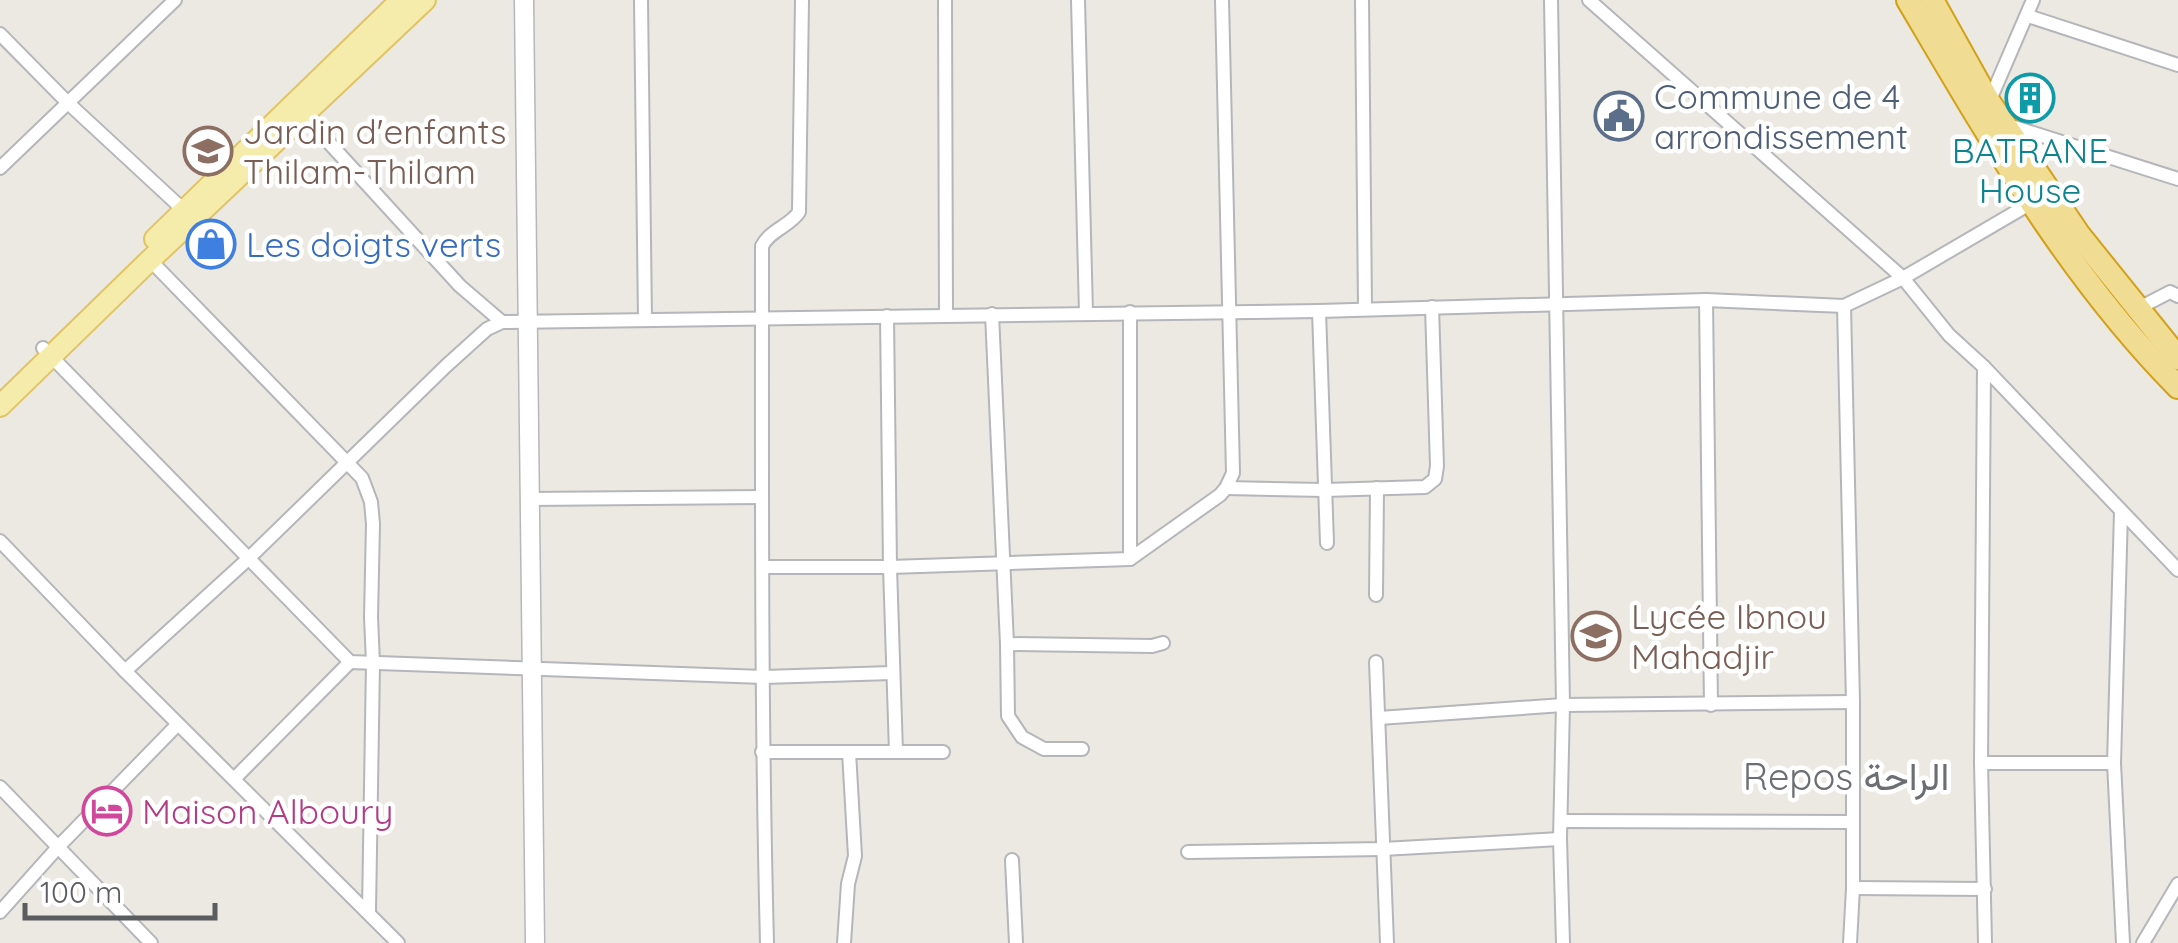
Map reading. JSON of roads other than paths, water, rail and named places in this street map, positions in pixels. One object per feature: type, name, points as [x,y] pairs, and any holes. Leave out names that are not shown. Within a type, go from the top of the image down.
[{"type":"highway","points":[[1908,0],[2032,202],[2100,300],[2178,398]]},
{"type":"highway","points":[[1932,0],[1989,102],[2079,234],[2176,355]]},
{"type":"highway","points":[[2144,353],[2178,386]]},
{"type":"main road","points":[[299,110],[401,0]]},
{"type":"main road","points":[[0,406],[47,352],[188,215],[299,110],[425,0]]},
{"type":"main road","points":[[0,390],[150,260],[188,215]]},
{"type":"street","points":[[0,168],[175,0]]},
{"type":"street","points":[[524,0],[535,943]]},
{"type":"street","points":[[641,0],[646,320]]},
{"type":"street","points":[[766,943],[762,246],[767,237],[799,212],[802,0]]},
{"type":"street","points":[[945,0],[946,315]]},
{"type":"street","points":[[1078,0],[1086,313]]},
{"type":"street","points":[[763,567],[1130,559],[1226,488],[1233,472],[1222,0]]},
{"type":"street","points":[[1362,0],[1365,308]]},
{"type":"street","points":[[1551,0],[1562,943]]},
{"type":"street","points":[[1589,0],[1903,278],[1949,335],[2178,570]]},
{"type":"street","points":[[1989,102],[2034,0]]},
{"type":"street","points":[[2028,16],[2178,65]]},
{"type":"street","points":[[0,34],[188,215]]},
{"type":"street","points":[[299,110],[460,286],[502,322]]},
{"type":"street","points":[[2006,124],[2178,179]]},
{"type":"street","points":[[126,672],[446,366],[486,329],[502,322],[1706,300],[1844,306],[1903,278],[2032,202]]},
{"type":"street","points":[[150,260],[362,478],[371,502],[369,912]]},
{"type":"street","points":[[2137,309],[2170,292],[2178,296]]},
{"type":"street","points":[[1706,300],[1711,706]]},
{"type":"street","points":[[1844,306],[1853,702],[1850,943]]},
{"type":"street","points":[[1226,488],[1425,487],[1436,479],[1432,308]]},
{"type":"street","points":[[1319,310],[1327,543]]},
{"type":"street","points":[[1130,312],[1130,559]]},
{"type":"street","points":[[992,314],[1008,716],[1022,737],[1044,749],[1082,749]]},
{"type":"street","points":[[887,316],[896,752]]},
{"type":"street","points":[[47,352],[350,662],[764,677],[892,673]]},
{"type":"street","points":[[1984,367],[1985,943]]},
{"type":"street","points":[[1376,595],[1378,488]]},
{"type":"street","points":[[529,499],[762,496]]},
{"type":"street","points":[[2120,512],[2114,763],[2123,943]]},
{"type":"street","points":[[0,541],[398,943]]},
{"type":"street","points":[[1007,644],[1163,643]]},
{"type":"street","points":[[234,779],[350,662]]},
{"type":"street","points":[[1376,662],[1387,943]]},
{"type":"street","points":[[1380,718],[1562,706],[1853,702]]},
{"type":"street","points":[[0,912],[58,846],[178,724]]},
{"type":"street","points":[[762,752],[943,752]]},
{"type":"street","points":[[844,943],[848,884],[855,856],[848,752]]},
{"type":"street","points":[[1982,763],[2114,763]]},
{"type":"street","points":[[0,786],[151,943]]},
{"type":"street","points":[[1561,821],[1852,822]]},
{"type":"street","points":[[1188,852],[1382,849],[1560,839]]},
{"type":"street","points":[[1012,860],[1016,943]]},
{"type":"street","points":[[1853,888],[1986,889]]},
{"type":"street","points":[[2143,943],[2177,889]]},
{"type":"place","name":"BATRANE House","points":[[2030,98]]},
{"type":"place","name":"Commune de 4 arrondissement","points":[[1619,116]]},
{"type":"place","name":"Jardin d'enfants Thilam-Thilam","points":[[208,151]]},
{"type":"place","name":"Les doigts verts","points":[[211,244]]},
{"type":"place","name":"Lycée Ibnou Mahadjir","points":[[1596,636]]},
{"type":"place","name":"Maison Alboury","points":[[107,811]]},
{"type":"district","name":"Repos الراحة","points":[[1846,776]]}]
